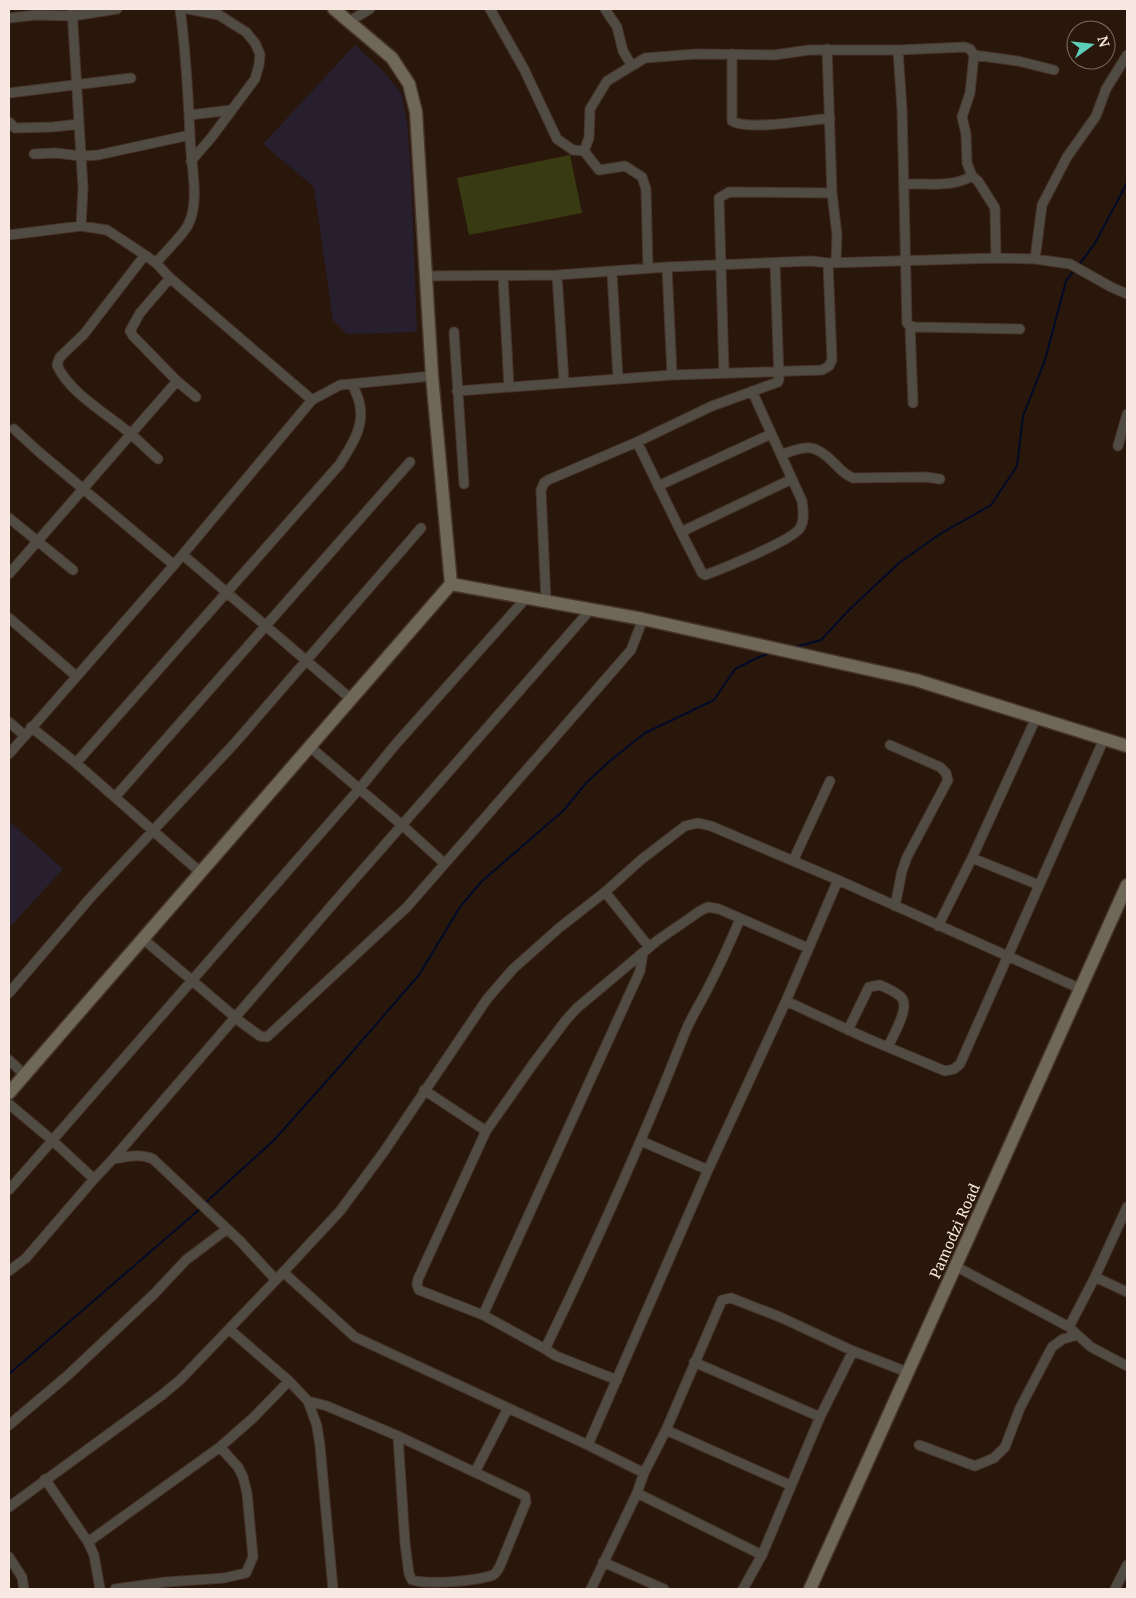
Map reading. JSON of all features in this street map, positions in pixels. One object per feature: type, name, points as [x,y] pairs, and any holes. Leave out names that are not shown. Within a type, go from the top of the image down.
[{"type":"street","points":[[9,18],[117,9]]},
{"type":"street","points":[[156,263],[188,227],[195,197],[191,161],[185,43],[180,9]]},
{"type":"street","points":[[188,9],[219,15],[246,32],[255,43],[260,54],[260,65],[255,79],[230,110],[211,138],[191,161]]},
{"type":"street","points":[[9,1093],[451,584],[432,376],[416,112],[409,84],[392,58],[334,9]]},
{"type":"street","points":[[348,22],[370,9]]},
{"type":"street","points":[[490,9],[524,69],[557,139],[574,150],[584,151],[599,170],[625,166],[642,177],[648,202],[646,230],[648,268]]},
{"type":"street","points":[[605,9],[617,26],[623,51],[632,66]]},
{"type":"street","points":[[73,12],[83,188],[82,226]]},
{"type":"street","points":[[584,151],[589,138],[590,109],[595,99],[607,81],[645,58],[732,54],[774,56],[809,50],[898,50],[965,47],[970,49],[974,55],[970,93],[962,117],[966,134],[966,163],[972,176],[978,181],[995,208],[996,258]]},
{"type":"street","points":[[457,391],[672,375],[822,370],[829,366],[832,360],[832,262],[837,235],[832,193],[827,50]]},
{"type":"street","points":[[898,50],[902,109],[907,323],[910,326],[913,402]]},
{"type":"street","points":[[732,54],[732,121],[737,124],[761,125],[830,118]]},
{"type":"street","points":[[974,55],[1018,61],[1054,70]]},
{"type":"street","points":[[1035,259],[1042,205],[1068,157],[1096,116],[1106,89],[1127,55]]},
{"type":"street","points":[[9,93],[131,78]]},
{"type":"street","points":[[190,115],[230,110]]},
{"type":"street","points":[[9,122],[15,128],[79,124]]},
{"type":"street","points":[[34,154],[81,156],[98,154],[190,135]]},
{"type":"street","points":[[904,184],[950,184],[972,176]]},
{"type":"street","points":[[724,373],[720,264],[720,198],[729,192],[832,193]]},
{"type":"street","points":[[9,235],[82,226],[107,230],[156,263],[170,278],[312,400]]},
{"type":"street","points":[[145,255],[84,334],[60,357],[57,366],[60,372],[88,400],[131,434],[158,459]]},
{"type":"street","points":[[427,276],[557,275],[720,264],[811,261],[1035,259],[1070,264],[1127,294]]},
{"type":"street","points":[[546,601],[541,507],[541,490],[544,483],[638,442],[712,406],[778,382],[775,263]]},
{"type":"street","points":[[667,267],[672,375]]},
{"type":"street","points":[[612,272],[618,379]]},
{"type":"street","points":[[557,275],[564,382]]},
{"type":"street","points":[[503,276],[508,387]]},
{"type":"street","points":[[170,278],[140,313],[130,331],[177,381],[196,397]]},
{"type":"street","points":[[910,326],[1020,329]]},
{"type":"street","points":[[454,332],[464,484]]},
{"type":"street","points":[[9,754],[183,555],[312,400],[340,385],[432,376]]},
{"type":"street","points":[[9,574],[177,381]]},
{"type":"street","points":[[76,763],[340,464],[356,438],[361,420],[360,405],[352,384]]},
{"type":"street","points":[[638,442],[681,532],[705,575],[792,536],[800,527],[803,515],[802,501],[752,391]]},
{"type":"street","points":[[1118,446],[1127,414]]},
{"type":"street","points":[[14,429],[174,564]]},
{"type":"street","points":[[658,486],[771,434]]},
{"type":"street","points":[[781,455],[800,447],[808,446],[815,448],[828,457],[846,475],[853,478],[940,479]]},
{"type":"street","points":[[116,797],[410,462]]},
{"type":"street","points":[[681,532],[792,479]]},
{"type":"street","points":[[9,518],[73,570]]},
{"type":"street","points":[[9,993],[91,897],[234,744],[421,528]]},
{"type":"street","points":[[183,555],[351,699]]},
{"type":"street","points":[[451,584],[643,619],[916,680],[1127,746]]},
{"type":"street","points":[[9,1190],[360,788],[395,745],[526,598]]},
{"type":"street","points":[[9,1271],[26,1258],[591,609]]},
{"type":"street","points":[[9,618],[76,676]]},
{"type":"street","points":[[142,938],[236,1018],[260,1036],[267,1037],[407,907],[631,650],[643,619]]},
{"type":"street","points":[[938,926],[972,858],[1036,718]]},
{"type":"street","points":[[9,722],[24,735]]},
{"type":"street","points":[[31,727],[116,797],[200,872]]},
{"type":"street","points":[[786,1001],[848,1030],[945,1071],[954,1069],[960,1064],[1104,739]]},
{"type":"street","points":[[890,745],[940,767],[946,773],[948,780],[907,857],[902,871],[896,906]]},
{"type":"street","points":[[310,747],[360,788],[444,863]]},
{"type":"street","points":[[793,861],[830,782]]},
{"type":"street","points":[[10,1503],[162,1395],[180,1379],[340,1211],[383,1153],[487,999],[513,969],[559,928],[684,826],[698,823],[711,826],[838,880],[1081,989]]},
{"type":"street","points":[[972,858],[1039,885]]},
{"type":"street","points":[[588,1445],[708,1170],[786,1001],[838,880]]},
{"type":"street","name":"Pamodzi Road","points":[[810,1589],[907,1372],[957,1267],[1127,885]]},
{"type":"street","points":[[604,892],[646,950]]},
{"type":"street","points":[[617,1380],[556,1356],[545,1348],[483,1315],[419,1290],[417,1285],[418,1279],[486,1131],[533,1064],[577,1008],[646,950],[708,907],[719,909],[808,948]]},
{"type":"street","points":[[545,1348],[594,1249],[678,1054],[684,1034],[724,958],[740,919]]},
{"type":"street","points":[[483,1315],[640,971],[646,950]]},
{"type":"street","points":[[848,1030],[869,987],[880,985],[899,996],[905,1004],[904,1012],[888,1046]]},
{"type":"street","points":[[9,1060],[25,1075]]},
{"type":"street","points":[[424,1090],[486,1131]]},
{"type":"street","points":[[9,1104],[94,1179]]},
{"type":"street","points":[[641,1141],[708,1170]]},
{"type":"street","points":[[113,1159],[134,1155],[153,1159],[252,1253],[276,1280]]},
{"type":"street","points":[[1069,1327],[1095,1277],[1127,1207]]},
{"type":"street","points":[[9,1425],[67,1376],[154,1294],[186,1260],[227,1229]]},
{"type":"street","points":[[957,1267],[1069,1327],[1091,1347],[1127,1366]]},
{"type":"street","points":[[283,1272],[355,1337],[644,1473]]},
{"type":"street","points":[[1095,1277],[1127,1292]]},
{"type":"street","points":[[591,1589],[644,1473],[666,1430],[722,1300],[731,1298],[780,1317],[853,1351],[907,1372]]},
{"type":"street","points":[[228,1329],[289,1381],[308,1401],[317,1426],[320,1446],[333,1589]]},
{"type":"street","points":[[919,1445],[975,1466],[994,1458],[1005,1447],[1020,1408],[1052,1346],[1063,1339],[1074,1336]]},
{"type":"street","points":[[743,1589],[762,1555],[790,1484],[820,1417],[853,1351]]},
{"type":"street","points":[[694,1362],[820,1417]]},
{"type":"street","points":[[88,1542],[220,1446],[253,1418],[289,1381]]},
{"type":"street","points":[[308,1401],[327,1406],[398,1436],[525,1496],[526,1502],[500,1566],[493,1574],[462,1581],[420,1583],[412,1580],[409,1574],[405,1543],[398,1436]]},
{"type":"street","points":[[474,1472],[508,1408]]},
{"type":"street","points":[[666,1430],[790,1484]]},
{"type":"street","points":[[115,1589],[166,1582],[224,1578],[246,1573],[253,1557],[247,1493],[238,1467],[220,1446]]},
{"type":"street","points":[[44,1479],[88,1542],[94,1555],[100,1589]]},
{"type":"street","points":[[636,1493],[762,1555]]},
{"type":"street","points":[[9,1558],[22,1577],[24,1589]]},
{"type":"street","points":[[603,1562],[664,1589]]},
{"type":"street","points":[[1115,1589],[1127,1565]]},
{"type":"shaded area","points":[[355,45],[383,71],[401,93],[407,121],[411,175],[417,332],[347,334],[333,320],[314,187],[263,144]]},
{"type":"shaded area","points":[[570,155],[582,213],[469,235],[457,178]]},
{"type":"shaded area","points":[[9,821],[63,869],[9,928]]},
{"type":"waterway","points":[[1079,265],[1095,243],[1127,183]]},
{"type":"waterway","points":[[795,647],[821,640],[849,610],[899,563],[940,534],[991,505],[1017,466],[1023,416],[1045,360],[1066,281],[1074,270]]},
{"type":"waterway","points":[[204,1204],[274,1140],[419,975],[460,907],[481,882],[564,810],[587,782],[611,760],[645,733],[714,700],[735,669],[771,653]]},
{"type":"waterway","points":[[9,1374],[201,1208]]}]
